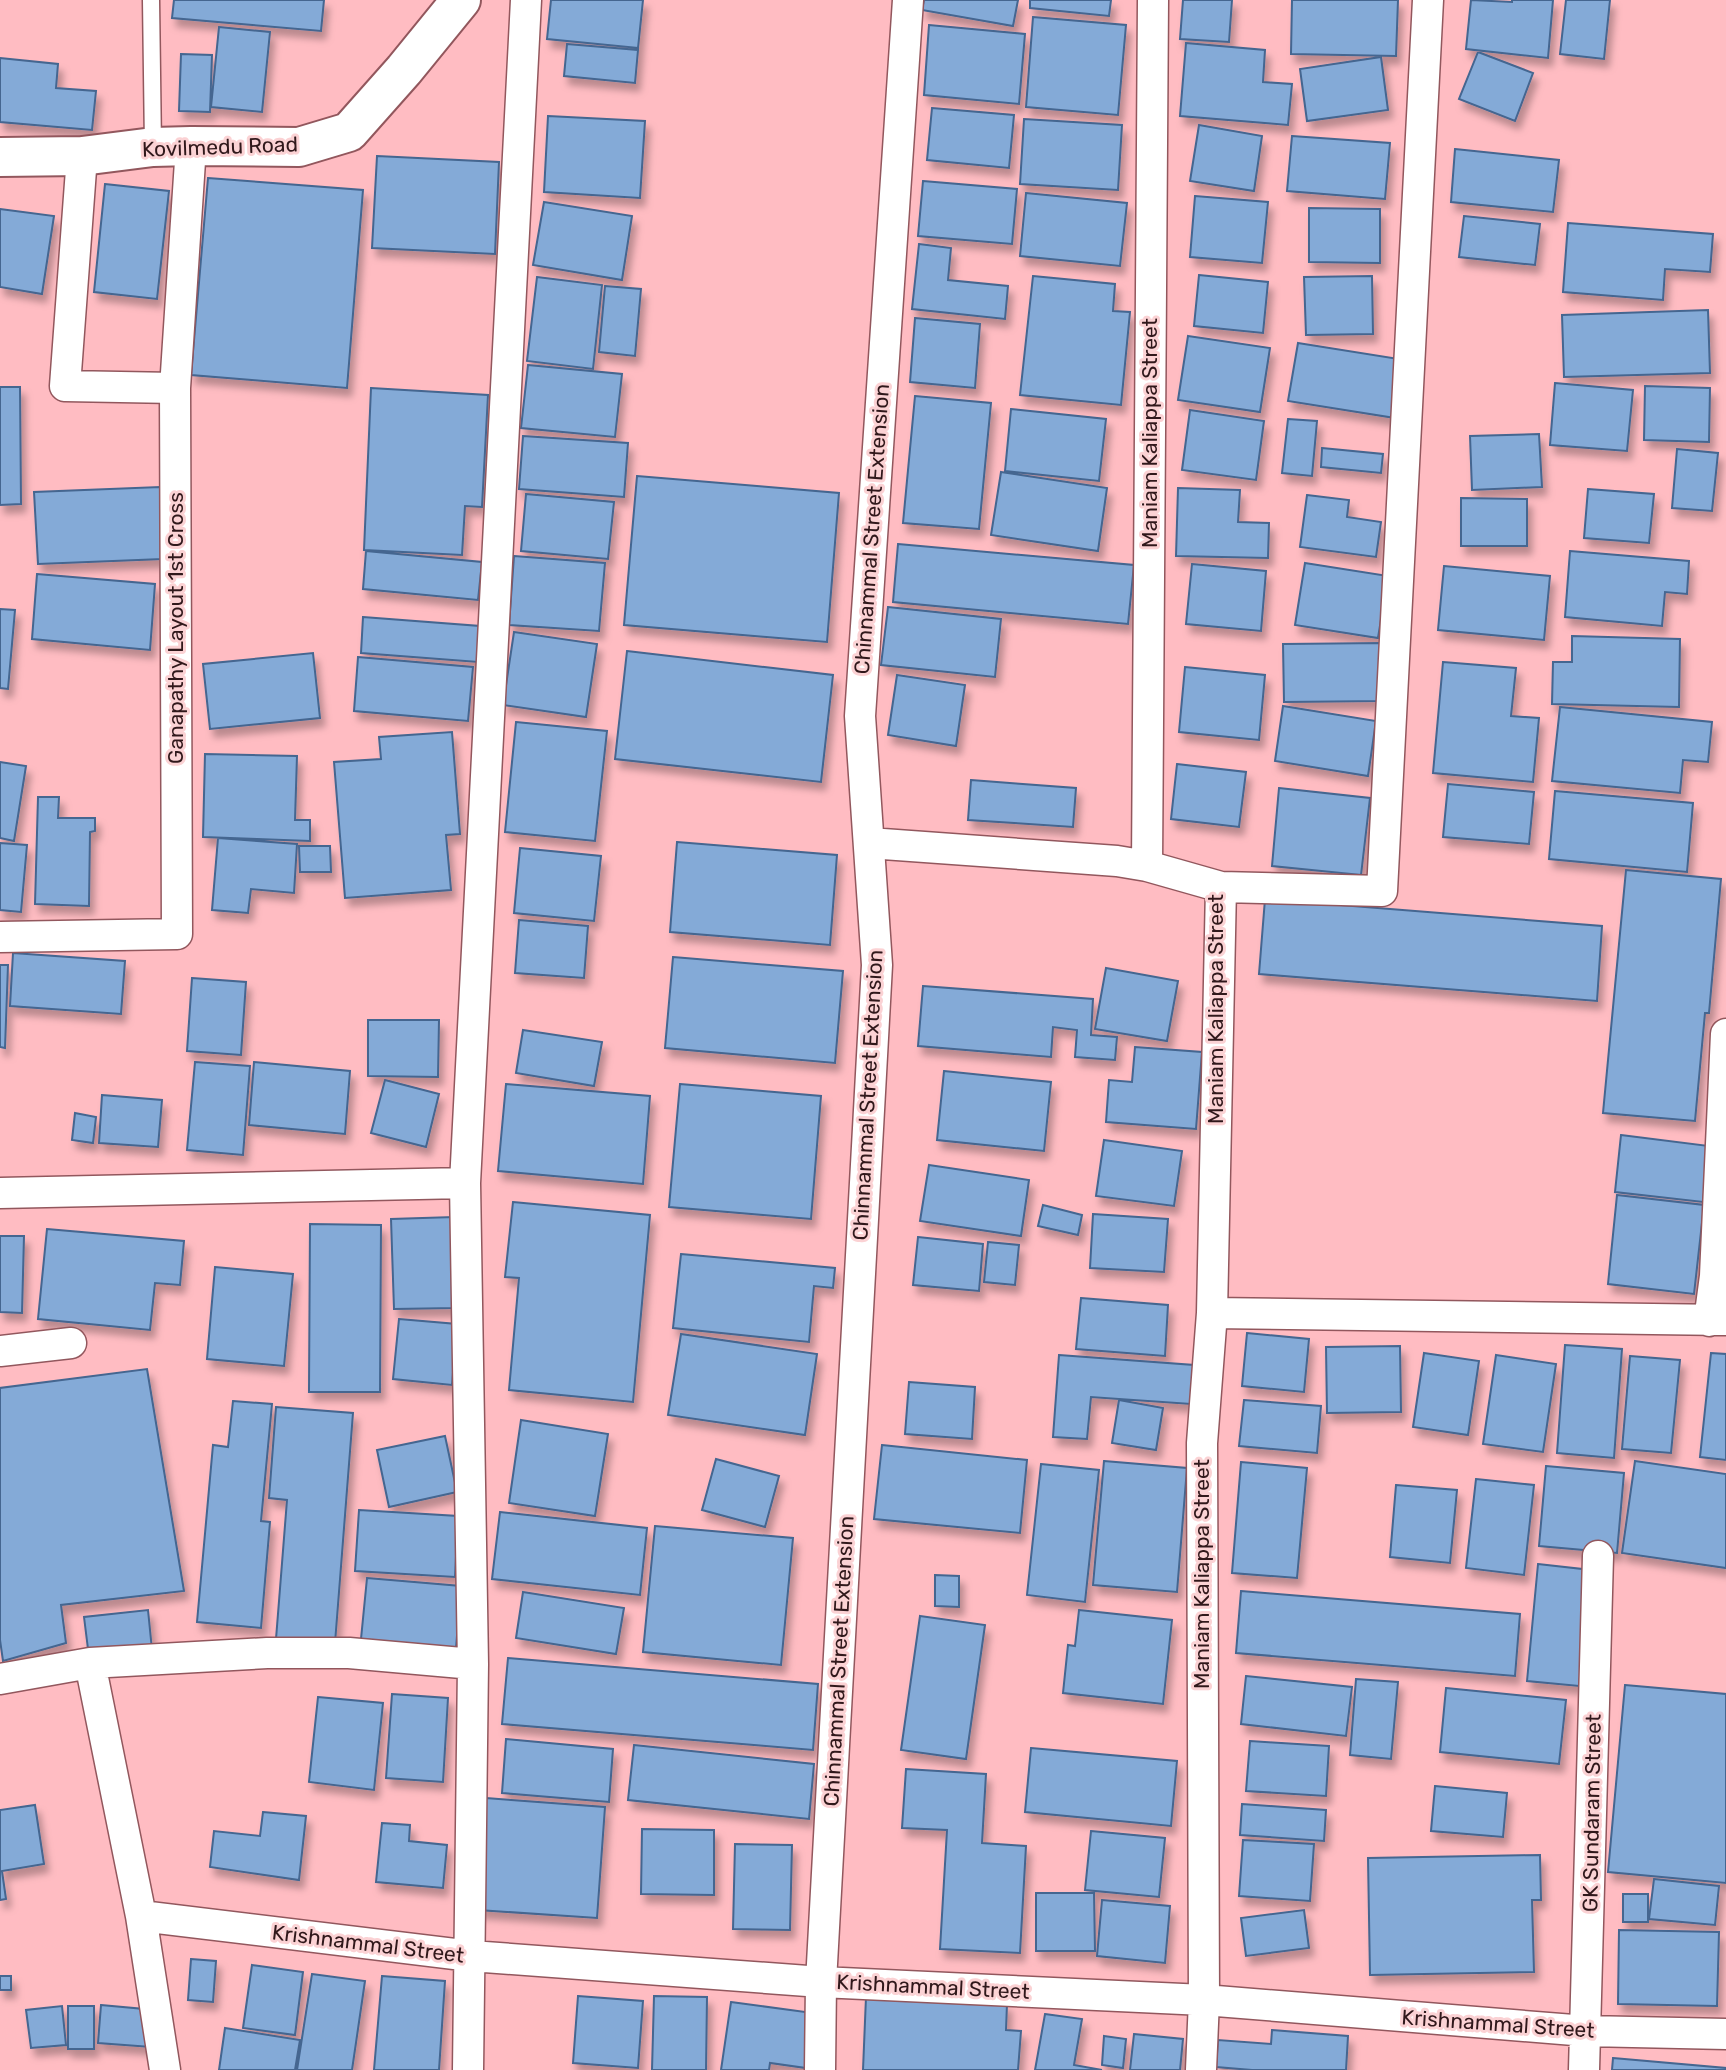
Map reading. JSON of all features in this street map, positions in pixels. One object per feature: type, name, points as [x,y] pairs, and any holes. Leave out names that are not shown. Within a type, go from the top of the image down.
[{"type":"street","name":"Kovilmedu Road","points":[[0,157],[82,156],[153,147],[299,147],[349,132],[461,0]]},
{"type":"street","points":[[468,2070],[473,1664],[465,1183],[526,0]]},
{"type":"street","name":"Chinnammal Street Extension","points":[[820,2070],[821,1982],[877,965],[860,716],[908,0]]},
{"type":"street","name":"Maniam Kaliappa Street","points":[[1153,0],[1147,866],[1221,887],[1212,1313],[1202,1443],[1204,2000],[1200,2070]]},
{"type":"street","points":[[1221,887],[1382,891],[1428,0]]},
{"type":"street","name":"Ganapathy Layout 1st Cross","points":[[0,937],[177,934],[175,388],[191,146]]},
{"type":"street","points":[[82,156],[65,386],[175,388]]},
{"type":"street","points":[[869,843],[1147,866]]},
{"type":"street","points":[[1212,1313],[1718,1321],[1715,1276],[1726,1034]]},
{"type":"street","points":[[0,1193],[465,1183]]},
{"type":"street","points":[[0,1351],[71,1343]]},
{"type":"street","name":"GK Sundaram Street","points":[[1584,2070],[1598,1556]]},
{"type":"street","points":[[0,1679],[90,1663],[192,1656],[349,1653],[473,1664]]},
{"type":"street","points":[[90,1663],[141,1916],[165,2070]]},
{"type":"street","name":"Krishnammal Street","points":[[141,1916],[471,1956],[821,1982],[1204,2000],[1586,2031],[1726,2034]]},
{"type":"lane","points":[[151,0],[153,147]]},
{"type":"building","points":[[174,0],[324,0],[321,31],[172,18]]},
{"type":"building","points":[[551,0],[643,0],[638,48],[547,39]]},
{"type":"building","points":[[924,0],[1018,0],[1013,26],[922,10]]},
{"type":"building","points":[[1030,0],[1111,0],[1109,16],[1030,8]]},
{"type":"building","points":[[1183,0],[1232,0],[1229,42],[1180,39]]},
{"type":"building","points":[[1292,0],[1398,0],[1396,56],[1291,54]]},
{"type":"building","points":[[1471,0],[1553,0],[1548,58],[1466,49]]},
{"type":"building","points":[[1566,0],[1610,0],[1604,59],[1560,54]]},
{"type":"building","points":[[1033,17],[1126,25],[1118,115],[1026,107]]},
{"type":"building","points":[[929,25],[1025,34],[1019,104],[924,95]]},
{"type":"building","points":[[219,27],[270,32],[262,112],[211,107]]},
{"type":"building","points":[[1186,43],[1265,50],[1263,82],[1292,84],[1288,125],[1180,116]]},
{"type":"building","points":[[567,44],[638,50],[635,83],[564,76]]},
{"type":"building","points":[[1478,52],[1533,73],[1515,121],[1459,99]]},
{"type":"building","points":[[181,54],[212,55],[210,112],[179,111]]},
{"type":"building","points":[[1381,57],[1388,110],[1307,121],[1300,69]]},
{"type":"building","points":[[0,58],[58,64],[56,88],[96,91],[92,130],[0,122]]},
{"type":"building","points":[[932,108],[1014,115],[1009,168],[927,160]]},
{"type":"building","points":[[548,116],[645,121],[640,198],[544,192]]},
{"type":"building","points":[[1024,119],[1122,125],[1118,190],[1020,184]]},
{"type":"building","points":[[1199,125],[1262,136],[1254,191],[1190,181]]},
{"type":"building","points":[[1292,136],[1390,143],[1385,199],[1287,191]]},
{"type":"building","points":[[1455,149],[1559,160],[1553,212],[1451,202]]},
{"type":"building","points":[[377,156],[499,162],[495,254],[372,248]]},
{"type":"building","points":[[208,178],[363,190],[347,388],[191,375]]},
{"type":"building","points":[[923,181],[1017,189],[1012,244],[918,236]]},
{"type":"building","points":[[105,184],[169,191],[157,299],[94,292]]},
{"type":"building","points":[[1026,193],[1127,203],[1120,266],[1020,256]]},
{"type":"building","points":[[1195,196],[1268,202],[1262,263],[1190,257]]},
{"type":"building","points":[[544,202],[632,216],[622,280],[533,265]]},
{"type":"building","points":[[1309,208],[1380,209],[1380,263],[1309,262]]},
{"type":"building","points":[[0,209],[54,216],[42,294],[0,287]]},
{"type":"building","points":[[1464,216],[1540,224],[1535,265],[1459,257]]},
{"type":"building","points":[[1568,223],[1713,234],[1710,272],[1665,269],[1663,300],[1563,292]]},
{"type":"building","points":[[919,244],[951,248],[948,280],[1008,286],[1005,319],[912,309]]},
{"type":"building","points":[[1199,275],[1268,282],[1263,333],[1194,326]]},
{"type":"building","points":[[1033,276],[1115,284],[1113,311],[1130,312],[1121,405],[1020,395]]},
{"type":"building","points":[[1372,276],[1373,334],[1306,335],[1304,277]]},
{"type":"building","points":[[537,277],[602,285],[593,369],[527,361]]},
{"type":"building","points":[[605,286],[641,289],[635,356],[599,352]]},
{"type":"building","points":[[1708,310],[1710,373],[1564,377],[1562,315]]},
{"type":"building","points":[[915,318],[980,324],[975,388],[910,382]]},
{"type":"building","points":[[1188,336],[1270,348],[1260,412],[1178,400]]},
{"type":"building","points":[[1298,343],[1405,360],[1395,418],[1288,401]]},
{"type":"building","points":[[528,365],[622,374],[615,437],[521,428]]},
{"type":"building","points":[[1555,383],[1633,390],[1627,451],[1550,445]]},
{"type":"building","points":[[1645,386],[1710,388],[1709,442],[1644,440]]},
{"type":"building","points":[[0,387],[20,387],[21,504],[0,505]]},
{"type":"building","points":[[371,388],[488,395],[482,507],[465,506],[462,555],[364,550]]},
{"type":"building","points":[[915,396],[991,403],[979,529],[903,523]]},
{"type":"building","points":[[1011,409],[1106,419],[1099,481],[1005,471]]},
{"type":"building","points":[[1190,410],[1264,421],[1256,480],[1182,470]]},
{"type":"building","points":[[1288,419],[1317,421],[1312,476],[1282,473]]},
{"type":"building","points":[[1539,434],[1542,487],[1472,490],[1470,436]]},
{"type":"building","points":[[523,436],[628,443],[624,497],[519,489]]},
{"type":"building","points":[[1322,448],[1383,454],[1381,473],[1321,467]]},
{"type":"building","points":[[1677,449],[1718,453],[1712,511],[1672,508]]},
{"type":"building","points":[[1001,472],[1107,488],[1098,551],[991,535]]},
{"type":"building","points":[[637,476],[839,493],[827,642],[624,625]]},
{"type":"building","points":[[160,487],[163,559],[38,564],[34,492]]},
{"type":"building","points":[[1178,488],[1240,490],[1238,522],[1269,523],[1268,558],[1176,556]]},
{"type":"building","points":[[1588,489],[1654,494],[1649,543],[1584,538]]},
{"type":"building","points":[[526,494],[614,502],[608,559],[521,551]]},
{"type":"building","points":[[1307,495],[1349,500],[1347,517],[1381,522],[1376,557],[1300,547]]},
{"type":"building","points":[[1461,498],[1527,499],[1527,546],[1461,546]]},
{"type":"building","points":[[898,544],[1134,565],[1128,624],[893,602]]},
{"type":"building","points":[[366,551],[482,562],[478,600],[363,589]]},
{"type":"building","points":[[1570,551],[1689,561],[1687,594],[1665,592],[1662,626],[1565,617]]},
{"type":"building","points":[[514,556],[605,563],[599,631],[509,625]]},
{"type":"building","points":[[1305,563],[1388,576],[1378,638],[1295,625]]},
{"type":"building","points":[[1192,564],[1266,571],[1261,631],[1186,624]]},
{"type":"building","points":[[1444,566],[1550,576],[1544,640],[1438,630]]},
{"type":"building","points":[[37,574],[155,584],[150,650],[32,639]]},
{"type":"building","points":[[888,607],[1001,619],[995,677],[881,665]]},
{"type":"building","points":[[0,609],[15,610],[8,689],[0,688]]},
{"type":"building","points":[[363,617],[480,626],[478,662],[361,653]]},
{"type":"building","points":[[514,632],[597,644],[586,717],[503,705]]},
{"type":"building","points":[[1572,636],[1680,639],[1679,707],[1552,704],[1553,662],[1572,662]]},
{"type":"building","points":[[1383,643],[1383,701],[1284,702],[1283,644]]},
{"type":"building","points":[[627,651],[833,675],[821,782],[615,759]]},
{"type":"building","points":[[313,653],[320,718],[210,729],[203,664]]},
{"type":"building","points":[[358,657],[473,667],[468,721],[354,711]]},
{"type":"building","points":[[1443,662],[1516,668],[1511,716],[1539,718],[1533,782],[1433,773]]},
{"type":"building","points":[[1185,667],[1265,675],[1259,740],[1179,732]]},
{"type":"building","points":[[897,675],[965,685],[956,746],[888,735]]},
{"type":"building","points":[[1283,706],[1376,721],[1368,776],[1275,761]]},
{"type":"building","points":[[1560,707],[1712,722],[1708,762],[1683,760],[1680,793],[1552,781]]},
{"type":"building","points":[[516,722],[607,731],[595,841],[505,832]]},
{"type":"building","points":[[452,732],[460,834],[446,835],[451,890],[345,898],[334,762],[381,759],[379,737]]},
{"type":"building","points":[[205,754],[297,756],[295,820],[310,820],[310,841],[203,837]]},
{"type":"building","points":[[0,762],[26,766],[14,841],[0,838]]},
{"type":"building","points":[[1177,764],[1246,772],[1239,827],[1171,819]]},
{"type":"building","points":[[971,780],[1076,788],[1073,827],[968,820]]},
{"type":"building","points":[[1448,784],[1534,792],[1529,844],[1443,837]]},
{"type":"building","points":[[1279,788],[1370,798],[1361,875],[1272,866]]},
{"type":"building","points":[[1555,791],[1693,803],[1687,872],[1549,859]]},
{"type":"building","points":[[38,797],[59,797],[58,818],[95,818],[95,831],[90,832],[89,906],[35,904]]},
{"type":"building","points":[[218,838],[297,844],[294,893],[251,889],[248,913],[212,910]]},
{"type":"building","points":[[677,842],[837,855],[830,945],[670,932]]},
{"type":"building","points":[[0,843],[27,845],[21,912],[0,910]]},
{"type":"building","points":[[299,846],[330,846],[331,872],[300,872]]},
{"type":"building","points":[[520,848],[601,856],[594,921],[514,913]]},
{"type":"building","points":[[1626,870],[1721,879],[1709,1013],[1705,1013],[1695,1121],[1603,1113]]},
{"type":"building","points":[[1265,899],[1602,926],[1597,1001],[1259,974]]},
{"type":"building","points":[[519,920],[588,926],[584,978],[515,973]]},
{"type":"building","points":[[13,953],[125,961],[121,1014],[10,1006]]},
{"type":"building","points":[[673,957],[843,971],[835,1063],[665,1048]]},
{"type":"building","points":[[0,965],[8,965],[5,1048],[0,1047]]},
{"type":"building","points":[[1106,968],[1178,981],[1167,1041],[1095,1029]]},
{"type":"building","points":[[192,978],[246,982],[241,1055],[187,1051]]},
{"type":"building","points":[[923,986],[1093,999],[1091,1035],[1117,1037],[1115,1060],[1075,1057],[1077,1030],[1053,1027],[1051,1057],[918,1046]]},
{"type":"building","points":[[368,1020],[439,1020],[438,1077],[368,1076]]},
{"type":"building","points":[[523,1030],[602,1042],[594,1086],[516,1073]]},
{"type":"building","points":[[1135,1047],[1202,1052],[1196,1129],[1106,1122],[1109,1080],[1132,1082]]},
{"type":"building","points":[[195,1062],[250,1066],[243,1155],[187,1150]]},
{"type":"building","points":[[254,1062],[350,1071],[345,1134],[249,1125]]},
{"type":"building","points":[[944,1071],[1051,1082],[1044,1151],[937,1140]]},
{"type":"building","points":[[385,1080],[439,1094],[426,1147],[371,1133]]},
{"type":"building","points":[[506,1084],[650,1096],[643,1184],[498,1171]]},
{"type":"building","points":[[680,1084],[821,1096],[811,1219],[669,1207]]},
{"type":"building","points":[[102,1095],[162,1100],[158,1147],[99,1143]]},
{"type":"building","points":[[75,1113],[96,1117],[93,1143],[72,1140]]},
{"type":"building","points":[[1621,1135],[1709,1146],[1703,1202],[1615,1192]]},
{"type":"building","points":[[1104,1140],[1182,1151],[1174,1206],[1096,1196]]},
{"type":"building","points":[[929,1165],[1029,1180],[1021,1236],[920,1221]]},
{"type":"building","points":[[1617,1195],[1704,1205],[1694,1294],[1608,1284]]},
{"type":"building","points":[[513,1202],[650,1215],[633,1402],[509,1390],[519,1278],[505,1277]]},
{"type":"building","points":[[1043,1205],[1082,1215],[1078,1235],[1038,1226]]},
{"type":"building","points":[[1093,1214],[1168,1219],[1164,1272],[1090,1268]]},
{"type":"building","points":[[454,1217],[456,1308],[394,1309],[391,1219]]},
{"type":"building","points":[[310,1224],[381,1225],[380,1392],[309,1392]]},
{"type":"building","points":[[47,1229],[184,1241],[180,1285],[155,1283],[150,1330],[38,1319]]},
{"type":"building","points":[[0,1236],[24,1236],[22,1313],[0,1312]]},
{"type":"building","points":[[918,1237],[983,1244],[979,1291],[913,1285]]},
{"type":"building","points":[[988,1242],[1019,1245],[1015,1285],[984,1282]]},
{"type":"building","points":[[681,1254],[835,1268],[833,1288],[814,1286],[809,1342],[673,1328]]},
{"type":"building","points":[[215,1267],[293,1274],[284,1366],[207,1359]]},
{"type":"building","points":[[1081,1298],[1168,1305],[1165,1356],[1076,1349]]},
{"type":"building","points":[[399,1319],[457,1324],[452,1385],[393,1379]]},
{"type":"building","points":[[1247,1333],[1309,1339],[1304,1392],[1242,1386]]},
{"type":"building","points":[[681,1334],[817,1354],[805,1435],[668,1415]]},
{"type":"building","points":[[1565,1345],[1622,1349],[1614,1458],[1557,1453]]},
{"type":"building","points":[[1400,1346],[1401,1412],[1327,1413],[1326,1347]]},
{"type":"building","points":[[1424,1353],[1479,1361],[1468,1435],[1413,1427]]},
{"type":"building","points":[[1711,1353],[1726,1354],[1726,1460],[1700,1457]]},
{"type":"building","points":[[1059,1355],[1194,1365],[1191,1404],[1091,1397],[1087,1439],[1053,1437]]},
{"type":"building","points":[[1496,1355],[1556,1364],[1543,1452],[1483,1444]]},
{"type":"building","points":[[1630,1356],[1680,1360],[1671,1453],[1622,1449]]},
{"type":"building","points":[[147,1369],[184,1591],[61,1605],[66,1643],[3,1661],[0,1640],[0,1388]]},
{"type":"building","points":[[909,1382],[975,1387],[972,1439],[905,1434]]},
{"type":"building","points":[[1119,1400],[1163,1408],[1156,1450],[1112,1443]]},
{"type":"building","points":[[1244,1400],[1321,1406],[1317,1453],[1239,1446]]},
{"type":"building","points":[[233,1401],[272,1404],[261,1521],[270,1522],[261,1628],[197,1622],[213,1445],[228,1447]]},
{"type":"building","points":[[276,1407],[353,1413],[335,1643],[276,1639],[287,1500],[269,1498]]},
{"type":"building","points":[[521,1420],[608,1434],[595,1516],[509,1503]]},
{"type":"building","points":[[445,1436],[457,1492],[389,1507],[377,1450]]},
{"type":"building","points":[[882,1445],[1027,1460],[1020,1533],[874,1519]]},
{"type":"building","points":[[716,1459],[779,1476],[765,1527],[702,1510]]},
{"type":"building","points":[[1104,1461],[1187,1468],[1177,1592],[1093,1585]]},
{"type":"building","points":[[1635,1461],[1726,1474],[1726,1568],[1622,1553]]},
{"type":"building","points":[[1241,1462],[1307,1468],[1297,1578],[1232,1573]]},
{"type":"building","points":[[1041,1464],[1099,1470],[1085,1602],[1027,1595]]},
{"type":"building","points":[[1546,1466],[1624,1473],[1617,1553],[1539,1546]]},
{"type":"building","points":[[1476,1479],[1534,1485],[1524,1575],[1466,1568]]},
{"type":"building","points":[[1396,1485],[1457,1490],[1450,1563],[1390,1557]]},
{"type":"building","points":[[359,1510],[458,1516],[455,1577],[355,1571]]},
{"type":"building","points":[[500,1512],[647,1528],[640,1595],[492,1579]]},
{"type":"building","points":[[655,1526],[793,1538],[781,1665],[643,1652]]},
{"type":"building","points":[[1538,1564],[1591,1570],[1579,1686],[1527,1681]]},
{"type":"building","points":[[935,1575],[959,1576],[959,1607],[935,1606]]},
{"type":"building","points":[[367,1578],[461,1586],[456,1648],[361,1639]]},
{"type":"building","points":[[1241,1591],[1520,1614],[1515,1676],[1236,1653]]},
{"type":"building","points":[[523,1592],[624,1608],[616,1654],[516,1638]]},
{"type":"building","points":[[148,1610],[152,1650],[89,1657],[84,1617]]},
{"type":"building","points":[[1079,1610],[1172,1620],[1163,1704],[1063,1693],[1068,1645],[1075,1646]]},
{"type":"building","points":[[920,1616],[985,1625],[966,1759],[901,1750]]},
{"type":"building","points":[[508,1658],[818,1684],[813,1750],[502,1724]]},
{"type":"building","points":[[1246,1676],[1352,1687],[1346,1736],[1241,1724]]},
{"type":"building","points":[[1356,1679],[1398,1682],[1391,1759],[1350,1755]]},
{"type":"building","points":[[1625,1685],[1726,1694],[1726,1883],[1608,1872]]},
{"type":"building","points":[[1446,1688],[1566,1700],[1559,1764],[1440,1752]]},
{"type":"building","points":[[392,1694],[448,1698],[443,1782],[386,1778]]},
{"type":"building","points":[[318,1697],[383,1703],[374,1790],[309,1782]]},
{"type":"building","points":[[506,1739],[613,1749],[609,1802],[502,1793]]},
{"type":"building","points":[[1250,1741],[1329,1746],[1326,1796],[1246,1791]]},
{"type":"building","points":[[634,1745],[814,1764],[809,1819],[628,1800]]},
{"type":"building","points":[[1031,1748],[1177,1761],[1171,1826],[1025,1812]]},
{"type":"building","points":[[906,1769],[986,1774],[982,1843],[1026,1846],[1020,1953],[940,1949],[947,1830],[902,1828]]},
{"type":"building","points":[[1435,1786],[1507,1793],[1503,1837],[1431,1831]]},
{"type":"building","points":[[486,1798],[605,1807],[597,1918],[478,1910]]},
{"type":"building","points":[[1242,1804],[1326,1810],[1324,1841],[1240,1835]]},
{"type":"building","points":[[35,1805],[44,1864],[2,1871],[6,1899],[0,1900],[0,1810]]},
{"type":"building","points":[[263,1812],[306,1816],[299,1880],[210,1867],[214,1831],[260,1836]]},
{"type":"building","points":[[382,1823],[410,1825],[409,1841],[447,1845],[443,1888],[376,1882]]},
{"type":"building","points":[[642,1829],[714,1830],[714,1895],[641,1894]]},
{"type":"building","points":[[1091,1831],[1165,1838],[1159,1897],[1085,1890]]},
{"type":"building","points":[[1243,1840],[1314,1844],[1310,1901],[1239,1896]]},
{"type":"building","points":[[735,1844],[792,1845],[790,1930],[733,1929]]},
{"type":"building","points":[[1540,1855],[1541,1900],[1532,1900],[1534,1972],[1370,1975],[1368,1858]]},
{"type":"building","points":[[1654,1879],[1719,1886],[1715,1925],[1649,1919]]},
{"type":"building","points":[[1036,1893],[1094,1893],[1095,1951],[1036,1951]]},
{"type":"building","points":[[1623,1894],[1648,1894],[1648,1922],[1623,1922]]},
{"type":"building","points":[[1102,1900],[1170,1906],[1165,1963],[1097,1956]]},
{"type":"building","points":[[1304,1910],[1309,1948],[1246,1956],[1241,1918]]},
{"type":"building","points":[[1619,1930],[1719,1932],[1717,2006],[1618,2004]]},
{"type":"building","points":[[191,1959],[216,1961],[213,2002],[188,2000]]},
{"type":"building","points":[[252,1965],[303,1972],[295,2035],[243,2028]]},
{"type":"building","points":[[312,1974],[365,1981],[352,2070],[297,2070]]},
{"type":"building","points":[[0,1976],[11,1976],[11,1990],[0,1990]]},
{"type":"building","points":[[382,1976],[445,1981],[439,2070],[374,2070]]},
{"type":"building","points":[[578,1996],[643,2001],[638,2068],[573,2063]]},
{"type":"building","points":[[654,1996],[707,1997],[706,2070],[652,2070]]},
{"type":"building","points":[[866,1997],[1007,2004],[1006,2030],[1021,2031],[1018,2070],[863,2070]]},
{"type":"building","points":[[731,2002],[813,2013],[806,2068],[770,2063],[769,2070],[721,2070]]},
{"type":"building","points":[[101,2005],[155,2010],[151,2047],[98,2043]]},
{"type":"building","points":[[62,2006],[66,2045],[31,2048],[26,2010]]},
{"type":"building","points":[[68,2006],[94,2006],[94,2049],[68,2049]]},
{"type":"building","points":[[1045,2014],[1082,2019],[1074,2065],[1102,2070],[1035,2070]]},
{"type":"building","points":[[225,2028],[300,2040],[295,2070],[219,2070]]},
{"type":"building","points":[[1272,2030],[1348,2036],[1346,2070],[1252,2070],[1216,2067],[1218,2040],[1271,2044]]},
{"type":"building","points":[[1134,2034],[1183,2039],[1180,2070],[1130,2070]]},
{"type":"building","points":[[1104,2036],[1126,2039],[1123,2068],[1102,2065]]},
{"type":"building","points":[[1613,2058],[1726,2068],[1726,2070],[1612,2070]]}]
